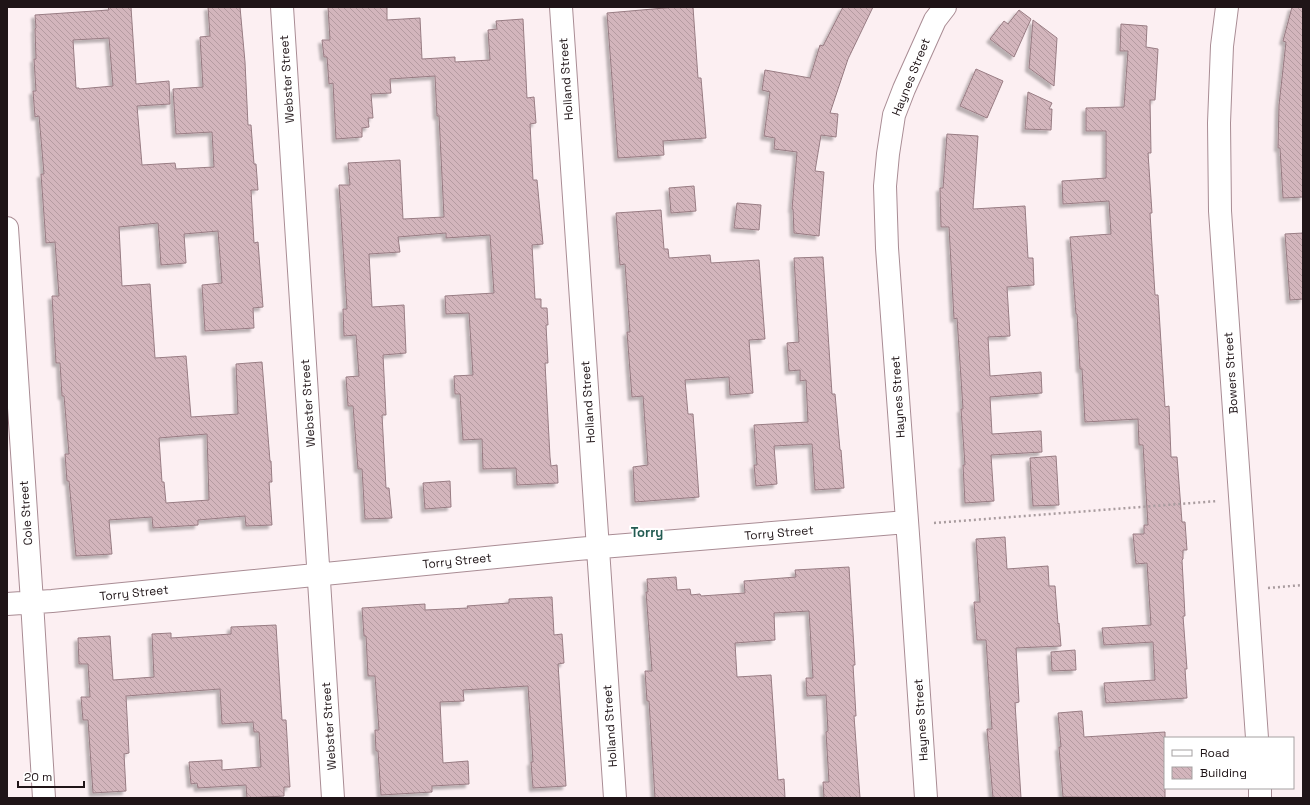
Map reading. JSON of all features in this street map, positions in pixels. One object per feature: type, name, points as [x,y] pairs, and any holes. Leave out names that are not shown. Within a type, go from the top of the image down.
[{"type":"street","name":"Webster Street","points":[[282,7],[333,798]]},
{"type":"street","name":"Holland Street","points":[[561,7],[615,798]]},
{"type":"street","name":"Haynes Street","points":[[926,798],[887,248],[885,186],[894,115],[932,27],[945,7]]},
{"type":"street","name":"Bowers Street","points":[[1227,7],[1222,46],[1219,123],[1220,211],[1256,737]]},
{"type":"street","name":"Cole Street","points":[[7,228],[44,798]]},
{"type":"street","name":"Torry Street","points":[[7,604],[598,548],[907,522]]},
{"type":"path","points":[[934,523],[1221,501]]},
{"type":"path","points":[[1262,589],[1303,586]]},
{"type":"building","points":[[108,7],[131,7],[136,84],[169,81],[170,104],[137,106],[142,165],[175,163],[176,169],[214,167],[212,132],[176,134],[173,89],[203,87],[200,37],[210,36],[208,7],[240,7],[245,62],[248,125],[251,125],[258,190],[251,190],[254,243],[258,242],[263,307],[253,308],[254,328],[205,331],[202,285],[222,283],[218,231],[184,234],[186,263],[161,265],[158,223],[119,227],[122,286],[150,284],[155,358],[186,356],[191,417],[238,414],[236,364],[262,362],[271,461],[272,482],[269,482],[272,525],[246,526],[245,516],[198,520],[198,525],[153,528],[152,517],[109,520],[112,554],[76,556],[69,481],[67,481],[65,454],[69,454],[64,396],[62,396],[60,363],[56,363],[52,296],[59,296],[55,242],[46,243],[41,174],[44,174],[39,116],[35,117],[33,91],[36,91],[34,59],[36,59],[35,15],[109,10]],"holes":[[[109,38],[113,86],[76,88],[73,40]],[[207,434],[209,500],[166,503],[164,482],[162,482],[159,438]]]},
{"type":"building","points":[[328,7],[387,7],[387,20],[420,18],[422,59],[455,57],[455,62],[490,60],[488,30],[497,29],[496,21],[523,19],[527,98],[534,97],[536,123],[530,124],[533,180],[537,180],[543,244],[532,245],[535,299],[541,299],[541,308],[547,308],[548,325],[546,325],[548,363],[545,363],[550,457],[551,466],[557,465],[558,483],[517,485],[516,468],[483,469],[482,439],[463,440],[460,394],[455,394],[454,376],[473,375],[469,313],[446,314],[445,296],[494,293],[490,235],[446,238],[446,233],[398,237],[400,252],[369,254],[372,307],[404,305],[406,353],[383,355],[386,415],[382,415],[386,488],[389,488],[392,518],[365,519],[362,469],[358,469],[353,406],[348,406],[346,377],[359,376],[356,335],[344,336],[343,309],[347,309],[339,185],[350,185],[348,163],[400,160],[403,219],[444,217],[439,116],[437,116],[435,76],[390,79],[391,93],[371,94],[373,118],[368,118],[369,127],[362,128],[362,137],[336,139],[333,83],[329,84],[327,57],[324,57],[322,40],[330,40]]},
{"type":"building","points":[[693,7],[698,78],[701,78],[706,138],[663,141],[664,155],[618,158],[607,13]]},
{"type":"building","points":[[843,7],[873,7],[848,59],[830,113],[838,114],[836,137],[821,135],[815,171],[824,172],[819,236],[794,233],[792,209],[797,152],[774,149],[775,138],[764,136],[770,92],[762,90],[765,70],[810,78],[820,45],[823,46]]},
{"type":"building","points":[[1292,7],[1303,7],[1303,197],[1283,198],[1280,148],[1278,148],[1279,105],[1286,42],[1283,41]]},
{"type":"building","points":[[1019,10],[1031,19],[1014,57],[990,39],[1004,21],[1008,24]]},
{"type":"building","points":[[1033,20],[1057,38],[1054,86],[1029,68]]},
{"type":"building","points":[[1121,24],[1147,26],[1146,47],[1158,49],[1155,100],[1150,100],[1151,153],[1148,153],[1152,213],[1150,213],[1155,295],[1158,295],[1165,407],[1169,406],[1171,457],[1177,457],[1182,522],[1185,522],[1187,550],[1183,550],[1182,560],[1187,698],[1106,703],[1104,683],[1155,680],[1153,642],[1104,645],[1102,628],[1151,625],[1147,563],[1136,564],[1133,534],[1144,534],[1144,525],[1148,525],[1143,445],[1139,445],[1138,419],[1085,422],[1082,369],[1080,369],[1070,237],[1111,234],[1109,201],[1063,204],[1062,181],[1106,178],[1106,131],[1086,131],[1086,108],[1124,107],[1128,51],[1120,51]]},
{"type":"building","points":[[976,69],[1003,81],[987,118],[960,106]]},
{"type":"building","points":[[1028,92],[1052,103],[1049,109],[1052,109],[1051,130],[1025,129]]},
{"type":"building","points":[[947,134],[978,136],[973,209],[1025,206],[1028,258],[1033,258],[1034,285],[1007,287],[1010,336],[988,337],[990,376],[1041,372],[1042,393],[990,397],[992,434],[1041,431],[1042,452],[991,455],[994,501],[965,503],[963,465],[965,465],[961,409],[963,409],[957,318],[954,319],[949,227],[941,227],[940,188],[943,188]]},
{"type":"building","points":[[694,186],[696,211],[671,213],[669,188]]},
{"type":"building","points":[[737,203],[761,205],[759,230],[734,228]]},
{"type":"building","points":[[661,210],[664,249],[668,249],[669,258],[710,255],[711,263],[759,260],[765,339],[749,340],[753,393],[730,395],[729,377],[685,380],[688,414],[693,414],[699,497],[635,502],[633,467],[648,465],[643,396],[632,397],[627,332],[630,332],[625,264],[620,265],[616,213]]},
{"type":"building","points":[[1303,233],[1303,299],[1290,300],[1285,234]]},
{"type":"building","points":[[823,257],[832,394],[835,394],[844,488],[815,490],[812,444],[774,446],[777,484],[756,486],[754,465],[757,465],[754,425],[808,422],[806,380],[800,381],[800,370],[789,371],[787,343],[799,342],[794,258]]},
{"type":"building","points":[[1056,456],[1059,505],[1033,506],[1030,458]]},
{"type":"building","points":[[450,481],[451,507],[425,509],[423,483]]},
{"type":"building","points":[[1005,537],[1007,569],[1048,566],[1049,586],[1055,586],[1061,646],[1016,648],[1019,702],[1015,703],[1021,798],[993,798],[987,729],[992,729],[986,640],[977,640],[974,602],[980,602],[976,539]]},
{"type":"building","points":[[849,567],[855,665],[853,665],[856,716],[854,716],[860,798],[824,798],[823,782],[829,782],[826,732],[828,731],[826,695],[807,696],[806,678],[813,678],[809,611],[774,613],[775,640],[735,643],[737,677],[771,675],[778,780],[784,779],[785,798],[655,798],[649,701],[647,701],[645,671],[652,671],[646,592],[648,592],[647,579],[676,577],[677,590],[690,589],[691,595],[700,594],[701,596],[745,593],[744,581],[796,577],[795,570]]},
{"type":"building","points":[[552,597],[554,635],[562,634],[564,663],[558,664],[566,786],[533,788],[531,762],[533,762],[528,686],[463,690],[464,701],[440,702],[443,763],[468,761],[469,784],[432,786],[432,792],[381,795],[378,751],[376,751],[375,730],[379,730],[375,676],[368,676],[366,636],[364,636],[362,608],[425,604],[425,610],[468,608],[467,606],[509,603],[509,599]]},
{"type":"building","points":[[276,625],[282,720],[286,720],[290,787],[284,787],[284,796],[247,798],[246,785],[198,788],[197,783],[191,784],[189,762],[222,760],[222,770],[261,767],[259,732],[254,732],[253,722],[222,724],[220,689],[126,696],[129,753],[124,754],[126,791],[93,793],[88,720],[83,720],[81,697],[90,697],[88,664],[79,664],[78,638],[110,636],[113,680],[154,677],[152,634],[171,633],[171,638],[231,634],[231,627]]},
{"type":"building","points":[[1075,650],[1076,670],[1052,671],[1051,652]]},
{"type":"building","points":[[1082,711],[1084,737],[1165,732],[1165,798],[1063,797],[1058,713]]},
{"type":"district","name":"Torry","points":[[647,532]]}]
